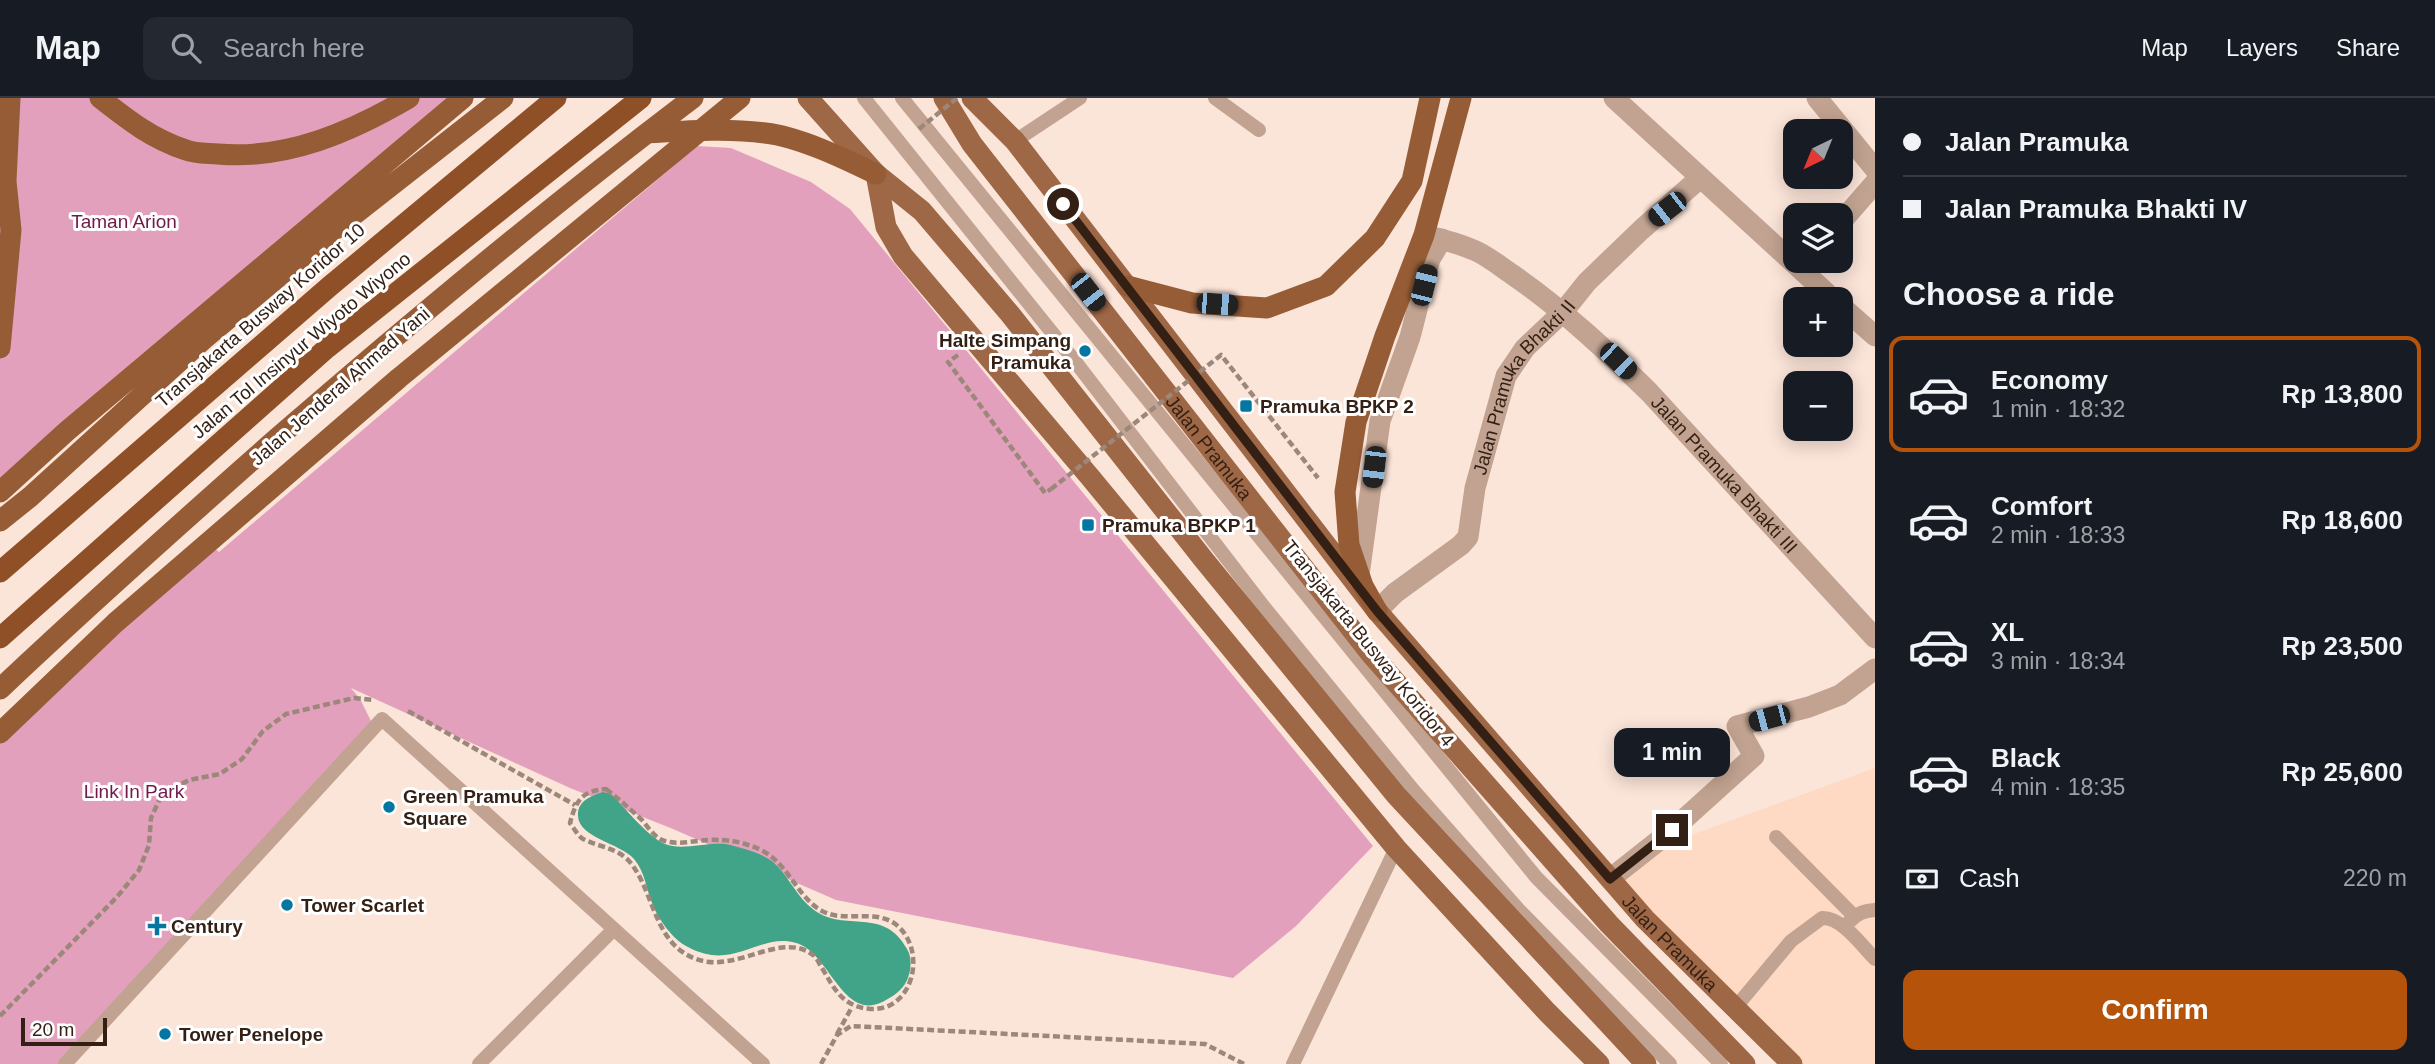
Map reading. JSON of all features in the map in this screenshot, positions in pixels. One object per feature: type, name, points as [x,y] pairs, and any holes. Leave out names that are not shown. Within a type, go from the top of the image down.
[{"type":"highway","points":[[0,348],[11,230],[3,189],[10,98]]},
{"type":"highway","points":[[100,98],[139,129],[189,152],[238,156],[290,150],[360,126],[409,98]]},
{"type":"highway","points":[[0,492],[68,431],[463,98]]},
{"type":"highway","points":[[0,521],[204,339],[332,232],[503,98]]},
{"type":"highway","name":"Jalan Tol Insinyur Wiyoto Wiyono","points":[[0,572],[330,286],[556,98]]},
{"type":"highway","name":"Jalan Tol Insinyur Wiyoto Wiyono","points":[[0,638],[327,348],[641,98]]},
{"type":"highway","name":"Jalan Jenderal Ahmad Yani","points":[[0,689],[105,589],[375,353],[610,160],[693,98]]},
{"type":"highway","points":[[0,733],[115,623],[399,378],[740,98]]},
{"type":"highway","points":[[1127,286],[1192,303],[1267,309],[1326,286],[1375,238],[1412,181],[1430,98]]},
{"type":"highway","points":[[1377,611],[1359,575],[1349,545],[1345,492],[1356,422],[1385,335],[1433,237],[1461,98]]},
{"type":"highway","points":[[647,132],[712,130],[767,133],[837,156],[876,174]]},
{"type":"main road","points":[[808,98],[876,174],[922,211],[1010,314],[1204,560],[1396,795],[1646,1064]]},
{"type":"main road","name":"Jalan Pramuka","points":[[943,98],[972,144],[1387,671],[1609,924],[1745,1064]]},
{"type":"main road","name":"Jalan Pramuka","points":[[972,98],[1014,141],[1377,611],[1645,919],[1792,1064]]},
{"type":"main road","points":[[876,174],[886,227],[903,256],[1090,477],[1396,848],[1547,1012],[1600,1064]]},
{"type":"main road","points":[[1377,611],[1387,671]]},
{"type":"main road","points":[[1396,795],[1396,848]]},
{"type":"street","points":[[1614,98],[1700,178],[1783,248]]},
{"type":"street","points":[[1817,98],[1875,169]]},
{"type":"street","name":"Jalan Pramuka Bhakti II","points":[[1377,611],[1395,593],[1468,537],[1475,488],[1506,376],[1525,348],[1563,313],[1595,273],[1700,178]]},
{"type":"street","points":[[1853,208],[1875,183]]},
{"type":"street","name":"Jalan Pramuka Bhakti III","points":[[1433,237],[1478,252],[1543,295],[1649,392],[1873,633]]},
{"type":"street","points":[[1810,273],[1822,287]]},
{"type":"street","points":[[1853,317],[1875,336]]},
{"type":"street","points":[[1610,879],[1672,830],[1754,756],[1737,726],[1809,708],[1840,695],[1875,669]]},
{"type":"lane","name":"Transjakarta Busway Koridor 10","points":[[0,566],[405,216],[550,98]]},
{"type":"lane","points":[[0,638],[456,237],[629,98]]},
{"type":"lane","points":[[864,98],[1074,360],[1264,607],[1414,791],[1518,909],[1670,1064]]},
{"type":"lane","name":"Transjakarta Busway Koridor 4","points":[[902,98],[1536,877],[1721,1064]]},
{"type":"lane","points":[[1014,141],[1080,98]]},
{"type":"lane","points":[[1215,98],[1259,130]]},
{"type":"lane","points":[[65,1064],[382,719],[763,1064]]},
{"type":"lane","points":[[1776,837],[1854,916]]},
{"type":"lane","points":[[1293,1064],[1396,848]]},
{"type":"lane","points":[[1845,929],[1854,916],[1875,910]]},
{"type":"lane","points":[[1735,1008],[1791,941],[1822,918],[1831,919],[1845,929],[1875,959]]},
{"type":"lane","points":[[479,1064],[614,929]]},
{"type":"path","points":[[919,129],[957,98]]},
{"type":"path","points":[[975,341],[948,362],[1045,494],[1222,355],[1318,478]]},
{"type":"path","points":[[0,1016],[117,897],[139,870],[149,845],[151,818],[162,794],[189,780],[220,774],[242,758],[262,731],[286,714],[354,698],[385,700]]},
{"type":"path","points":[[405,710],[575,805]]},
{"type":"path","points":[[606,789],[625,803],[660,839],[686,843],[737,840],[765,852],[788,872],[803,894],[822,911],[845,918],[871,915],[894,923],[911,943],[915,966],[909,986],[893,1003],[875,1009],[852,1007],[836,991],[814,955],[793,947],[771,948],[746,959],[721,963],[697,960],[677,950],[660,925],[634,866],[621,853],[581,838],[570,823],[575,805],[590,790],[606,789]]},
{"type":"path","points":[[821,1064],[852,1007]]},
{"type":"path","points":[[836,1035],[851,1026],[1205,1044],[1244,1064]]},
{"type":"shaded area","points":[[1875,768],[1875,1064],[1792,1064],[1601,868]]},
{"type":"shaded area","points":[[603,792],[611,794],[644,828],[665,844],[681,847],[726,844],[754,852],[773,862],[803,899],[826,917],[887,928],[898,936],[909,953],[909,976],[905,984],[887,1000],[867,1005],[855,1002],[817,958],[796,943],[770,943],[733,954],[719,955],[704,954],[682,944],[658,916],[634,859],[628,853],[592,835],[580,824],[578,811],[582,803]]},
{"type":"green space","name":"Taman Arion","points":[[0,98],[473,98],[0,481]]},
{"type":"green space","name":"Link In Park","points":[[697,146],[731,148],[811,182],[850,209],[1373,846],[1296,926],[1233,978],[836,900],[673,829],[570,788],[351,688],[360,699],[374,727],[63,1064],[0,1064],[0,733],[208,542],[219,552]]},
{"type":"place","name":"Halte Simpang Pramuka","points":[[1085,351]]},
{"type":"place","name":"Pramuka BPKP 2","points":[[1246,406]]},
{"type":"place","name":"Pramuka BPKP 1","points":[[1088,525]]},
{"type":"place","name":"Green Pramuka Square","points":[[389,807]]},
{"type":"place","name":"Tower Scarlet","points":[[287,905]]},
{"type":"place","name":"Century","points":[[157,926]]},
{"type":"place","name":"Tower Penelope","points":[[165,1034]]},
{"type":"route","points":[[1063,204],[1377,611],[1610,879],[1672,830]]}]
